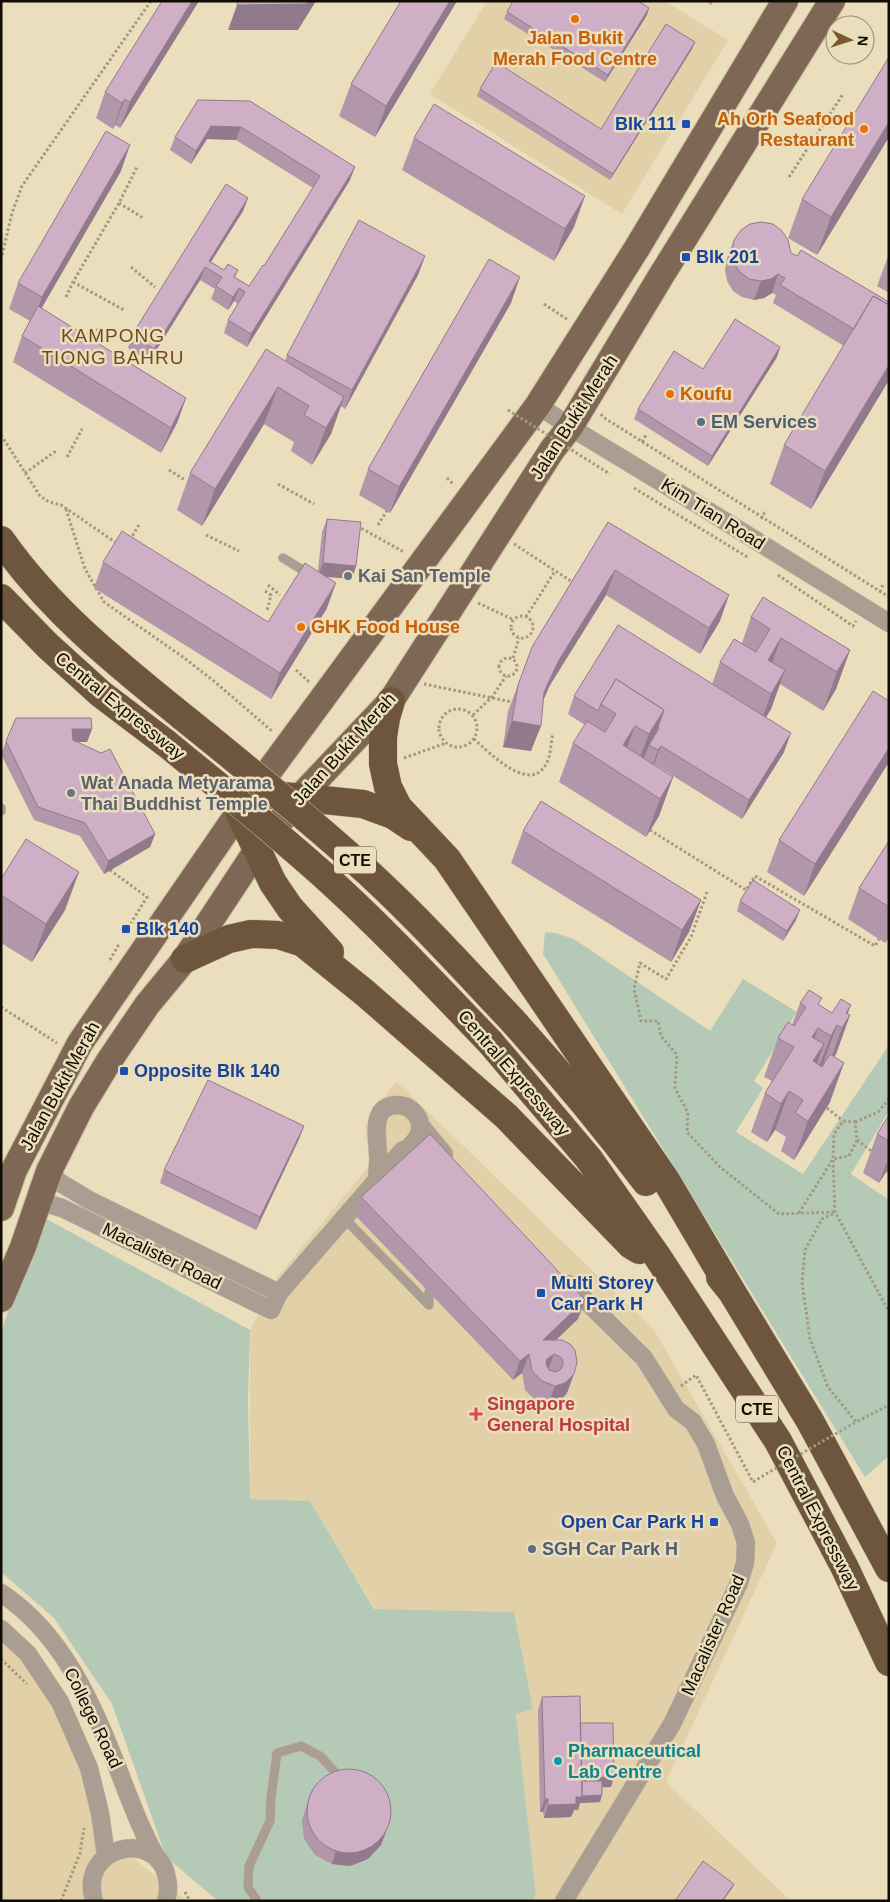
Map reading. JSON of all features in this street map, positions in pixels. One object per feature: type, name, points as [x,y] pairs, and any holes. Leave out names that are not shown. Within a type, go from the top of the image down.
[{"type":"highway","name":"Central Expressway","points":[[1,540],[22,570],[70,621],[124,670],[272,789],[353,859],[434,938],[554,1066],[607,1130],[732,1292],[810,1421],[889,1568]]},
{"type":"highway","name":"Central Expressway","points":[[1,598],[48,646],[101,694],[167,744],[253,814],[330,881],[411,960],[490,1042],[589,1159],[657,1256],[778,1440],[845,1568],[889,1662]]},
{"type":"highway","points":[[397,691],[383,737],[383,764],[388,787],[398,808],[447,859],[667,1182],[732,1292]]},
{"type":"highway","points":[[365,993],[290,908],[273,883],[257,850],[246,803],[298,798],[328,799],[363,804],[392,816],[423,834]]},
{"type":"highway","points":[[185,959],[236,938],[251,934],[278,935],[303,943],[365,993],[506,1116],[631,1245],[640,1251],[657,1256]]},
{"type":"main road","name":"Jalan Bukit Merah","points":[[1,1208],[14,1170],[80,1043],[246,803],[538,405],[638,248],[785,1]]},
{"type":"main road","name":"Jalan Bukit Merah","points":[[1,1299],[23,1247],[34,1210],[49,1171],[81,1107],[109,1062],[147,1005],[185,959],[257,850],[298,798],[397,691],[552,450],[570,427],[661,276],[832,1]]},
{"type":"street","name":"Kim Tian Road","points":[[538,405],[570,427],[889,623]]},
{"type":"street","points":[[376,1179],[378,1158],[376,1124],[378,1117],[390,1107],[397,1105],[414,1111],[420,1125],[438,1149],[459,1170]]},
{"type":"street","name":"Macalister Road","points":[[34,1210],[48,1204],[62,1208],[271,1310],[279,1293],[376,1179],[417,1140],[420,1133],[420,1125]]},
{"type":"street","points":[[378,1137],[388,1148],[407,1148],[424,1145],[438,1149]]},
{"type":"street","name":"Macalister Road","points":[[49,1171],[59,1182],[89,1200],[279,1293]]},
{"type":"street","name":"Macalister Road","points":[[560,1275],[644,1358],[676,1409],[693,1422],[706,1444],[725,1496],[740,1524],[746,1543],[745,1564],[740,1583],[672,1724],[564,1901]]},
{"type":"street","name":"College Road","points":[[1,1593],[39,1625],[71,1667],[101,1727],[145,1838],[166,1871],[169,1883]]},
{"type":"street","name":"College Road","points":[[1,1629],[28,1654],[60,1702],[89,1768],[100,1813],[106,1856]]},
{"type":"street","points":[[85,1901],[97,1866],[106,1856],[118,1849],[133,1848],[147,1852],[158,1860]]},
{"type":"street","points":[[92,1879],[94,1901]]},
{"type":"street","points":[[166,1901],[169,1883]]},
{"type":"street","points":[[169,1883],[178,1901]]},
{"type":"lane","points":[[284,558],[320,582]]},
{"type":"lane","points":[[344,1218],[429,1306],[428,1292]]},
{"type":"lane","points":[[257,1901],[248,1887],[249,1866],[270,1821],[277,1753],[301,1746],[320,1756],[336,1773]]},
{"type":"path","points":[[1,260],[12,213],[22,186],[151,1]]},
{"type":"path","points":[[789,177],[843,94]]},
{"type":"path","points":[[66,297],[137,167]]},
{"type":"path","points":[[119,203],[144,218]]},
{"type":"path","points":[[131,267],[155,287]]},
{"type":"path","points":[[73,282],[124,310]]},
{"type":"path","points":[[544,304],[585,331]]},
{"type":"path","points":[[81,338],[96,330],[113,330]]},
{"type":"path","points":[[508,410],[610,474]]},
{"type":"path","points":[[599,410],[603,417],[889,597]]},
{"type":"path","points":[[67,457],[82,429]]},
{"type":"path","points":[[1,435],[40,496],[66,509],[116,542]]},
{"type":"path","points":[[642,442],[646,435]]},
{"type":"path","points":[[25,472],[56,451]]},
{"type":"path","points":[[169,470],[184,480]]},
{"type":"path","points":[[447,478],[456,486]]},
{"type":"path","points":[[278,484],[314,504]]},
{"type":"path","points":[[634,488],[752,560]]},
{"type":"path","points":[[378,525],[391,504]]},
{"type":"path","points":[[66,509],[85,569],[104,602],[202,672],[278,737]]},
{"type":"path","points":[[763,516],[766,510]]},
{"type":"path","points":[[350,522],[411,556]]},
{"type":"path","points":[[128,543],[140,523]]},
{"type":"path","points":[[498,534],[576,584]]},
{"type":"path","points":[[206,535],[239,551]]},
{"type":"path","points":[[526,617],[556,571]]},
{"type":"path","points":[[776,574],[853,626],[859,615]]},
{"type":"path","points":[[881,589],[883,584]]},
{"type":"path","points":[[268,585],[280,595]]},
{"type":"path","points":[[265,590],[271,595],[267,612]]},
{"type":"path","points":[[460,594],[514,620]]},
{"type":"path","points":[[517,617],[526,617],[531,620],[532,631],[530,636],[519,638],[512,630],[514,620],[517,617]]},
{"type":"path","points":[[333,619],[346,630]]},
{"type":"path","points":[[532,631],[538,634]]},
{"type":"path","points":[[513,658],[519,638]]},
{"type":"path","points":[[473,715],[492,697],[506,676],[516,672],[518,667],[513,658]]},
{"type":"path","points":[[506,676],[502,673],[500,663],[503,659],[513,658]]},
{"type":"path","points":[[296,670],[308,682]]},
{"type":"path","points":[[397,691],[492,697],[512,702]]},
{"type":"path","points":[[459,708],[473,715],[477,722],[477,731],[474,739],[461,747],[446,743],[441,737],[439,729],[440,721],[444,714],[450,709],[459,708]]},
{"type":"path","points":[[474,739],[508,769],[521,774],[536,774],[544,769],[549,759],[553,734]]},
{"type":"path","points":[[650,830],[746,890],[755,876],[875,946],[879,939]]},
{"type":"path","points":[[110,870],[147,897],[130,923]]},
{"type":"path","points":[[707,892],[691,937],[666,979],[640,963],[634,989],[641,1021],[658,1021],[660,1036],[677,1055],[675,1088],[688,1113],[687,1132],[720,1167],[779,1214],[835,1212]]},
{"type":"path","points":[[1,1007],[59,1045]]},
{"type":"path","points":[[827,1108],[843,1121],[855,1123],[878,1112],[889,1099]]},
{"type":"path","points":[[843,1121],[834,1134],[835,1212],[889,1312]]},
{"type":"path","points":[[799,1213],[833,1160],[849,1156],[857,1140],[855,1123]]},
{"type":"path","points":[[857,1140],[875,1153]]},
{"type":"path","points":[[835,1212],[822,1219],[805,1250],[802,1282],[810,1339],[828,1387],[856,1422]]},
{"type":"path","points":[[766,1474],[889,1405]]},
{"type":"path","points":[[1,1659],[28,1685]]},
{"type":"path","points":[[61,1901],[80,1853],[84,1824]]},
{"type":"shaded area","points":[[487,1],[665,1],[728,40],[622,214],[430,94]]},
{"type":"shaded area","name":"Singapore General Hospital","points":[[396,1081],[654,1330],[777,1543],[666,1782],[791,1901],[531,1901],[536,1895],[516,1713],[533,1709],[514,1613],[375,1609],[310,1501],[250,1499],[250,1330],[278,1276],[370,1165],[365,1126]]},
{"type":"shaded area","points":[[1,1641],[40,1681],[80,1762],[98,1830],[187,1901],[1,1901]]},
{"type":"green space","points":[[545,932],[574,939],[710,1031],[743,979],[797,1012],[754,1081],[763,1088],[736,1132],[803,1174],[889,1045],[889,1111],[851,1174],[889,1200],[889,1456],[865,1477],[543,954]]},
{"type":"green space","points":[[43,1217],[250,1330],[248,1399],[250,1499],[310,1501],[374,1609],[514,1612],[533,1709],[516,1714],[536,1895],[531,1901],[218,1901],[166,1857],[112,1704],[54,1618],[1,1572],[1,1331]]},
{"type":"building","points":[[162,1],[192,1],[130,102],[125,99],[122,103],[105,92]]},
{"type":"building","points":[[238,1],[309,1],[307,4],[237,5]]},
{"type":"building","points":[[401,1],[450,1],[386,106],[351,84]]},
{"type":"building","points":[[513,1],[638,1],[649,8],[608,75],[507,12]]},
{"type":"building","points":[[666,24],[695,42],[613,174],[480,89],[496,62],[601,129]]},
{"type":"building","points":[[889,57],[889,122],[831,217],[802,199]]},
{"type":"building","points":[[198,100],[250,101],[355,167],[251,334],[228,320],[245,292],[239,288],[233,297],[216,286],[222,277],[205,267],[154,349],[132,335],[226,184],[248,198],[209,261],[224,270],[228,264],[238,270],[234,277],[249,286],[264,266],[320,176],[241,127],[211,126],[196,151],[175,137]]},
{"type":"building","points":[[434,104],[585,196],[565,229],[414,138]]},
{"type":"building","points":[[106,131],[130,145],[42,297],[18,283]]},
{"type":"building","points":[[359,220],[425,256],[352,390],[287,355]]},
{"type":"building","points":[[761,222],[773,224],[782,231],[788,240],[791,253],[797,256],[801,250],[889,302],[889,305],[873,296],[854,329],[780,285],[785,278],[778,274],[771,279],[761,281],[749,279],[740,272],[733,262],[734,240],[741,230],[750,224]]},
{"type":"building","points":[[489,259],[520,277],[399,487],[368,469]]},
{"type":"building","points":[[873,296],[889,305],[889,365],[825,471],[784,445]]},
{"type":"building","points":[[38,306],[186,398],[171,428],[22,336]]},
{"type":"building","points":[[735,319],[780,347],[712,456],[638,409],[674,351],[703,369]]},
{"type":"building","points":[[266,349],[344,397],[326,428],[304,415],[309,406],[278,387],[215,489],[190,473]]},
{"type":"building","points":[[327,519],[361,522],[356,566],[323,563]]},
{"type":"building","points":[[608,522],[729,595],[709,628],[615,570],[559,660],[544,692],[541,726],[512,721],[518,685],[532,647]]},
{"type":"building","points":[[122,531],[268,622],[305,563],[336,583],[280,673],[103,562]]},
{"type":"building","points":[[763,597],[850,650],[837,672],[781,638],[768,660],[785,670],[771,694],[720,662],[734,639],[756,652],[770,629],[751,617]]},
{"type":"building","points":[[618,625],[791,733],[749,800],[661,746],[658,750],[649,745],[659,728],[664,710],[616,679],[598,711],[574,696]]},
{"type":"building","points":[[616,679],[664,710],[649,734],[635,726],[623,745],[673,777],[660,799],[573,743],[587,721],[605,732],[616,714],[601,704]]},
{"type":"building","points":[[873,691],[889,701],[889,748],[815,864],[779,840]]},
{"type":"building","name":"Wat Anada Metyarama Thai Buddhist Temple","points":[[16,718],[91,718],[92,729],[72,729],[73,740],[101,753],[110,749],[155,834],[108,861],[85,823],[38,807],[6,741]]},
{"type":"building","points":[[541,801],[701,900],[682,930],[523,831]]},
{"type":"building","points":[[26,839],[79,872],[46,924],[1,895],[1,879]]},
{"type":"building","points":[[889,841],[889,907],[859,888]]},
{"type":"building","points":[[753,880],[800,910],[787,931],[740,901]]},
{"type":"building","points":[[809,990],[822,998],[818,1004],[832,1013],[841,999],[851,1005],[846,1013],[850,1015],[842,1028],[837,1025],[831,1036],[818,1028],[812,1037],[824,1044],[813,1061],[822,1067],[830,1054],[844,1063],[808,1121],[795,1113],[803,1100],[789,1091],[781,1104],[765,1093],[794,1047],[778,1038],[788,1022],[794,1026],[806,1007],[800,1003]]},
{"type":"building","points":[[208,1080],[304,1126],[260,1217],[164,1170]]},
{"type":"building","points":[[889,1115],[889,1141],[877,1134]]},
{"type":"building","points":[[430,1134],[585,1300],[543,1340],[562,1340],[570,1344],[575,1350],[577,1362],[574,1374],[565,1383],[555,1386],[542,1381],[532,1371],[529,1354],[520,1361],[361,1197]],"holes":[[[554,1354],[562,1358],[563,1364],[561,1369],[556,1372],[549,1370],[546,1364],[547,1359]]]},
{"type":"building","name":"Pharmaceutical Lab Centre","points":[[580,1696],[582,1797],[576,1797],[576,1804],[548,1805],[548,1799],[545,1799],[542,1697]]},
{"type":"building","points":[[580,1723],[613,1723],[614,1777],[582,1778]]},
{"type":"building","points":[[349,1769],[365,1772],[379,1781],[388,1795],[391,1811],[388,1827],[379,1841],[365,1850],[349,1853],[333,1850],[319,1841],[310,1827],[307,1811],[310,1795],[319,1781],[333,1772]]},
{"type":"building","points":[[582,1781],[602,1781],[602,1795],[582,1796]]},
{"type":"building","points":[[703,1861],[734,1884],[722,1901],[675,1901]]},
{"type":"place","name":"Jalan Bukit Merah Food Centre","points":[[575,19]]},
{"type":"place","name":"Blk 111","points":[[686,124]]},
{"type":"place","name":"Ah Orh Seafood Restaurant","points":[[864,129]]},
{"type":"place","name":"Blk 201","points":[[686,257]]},
{"type":"place","name":"Koufu","points":[[670,394]]},
{"type":"place","name":"EM Services","points":[[701,422]]},
{"type":"place","name":"Kai San Temple","points":[[348,576]]},
{"type":"place","name":"GHK Food House","points":[[301,627]]},
{"type":"place","name":"Wat Anada Metyarama Thai Buddhist Temple","points":[[71,793]]},
{"type":"place","name":"Blk 140","points":[[126,929]]},
{"type":"place","name":"Opposite Blk 140","points":[[124,1071]]},
{"type":"place","name":"Multi Storey Car Park H","points":[[541,1293]]},
{"type":"place","name":"Singapore General Hospital","points":[[476,1414]]},
{"type":"place","name":"Open Car Park H","points":[[714,1522]]},
{"type":"place","name":"SGH Car Park H","points":[[532,1549]]},
{"type":"place","name":"Pharmaceutical Lab Centre","points":[[558,1761]]},
{"type":"district","name":"KAMPONG TIONG BAHRU","points":[[113,346]]}]
